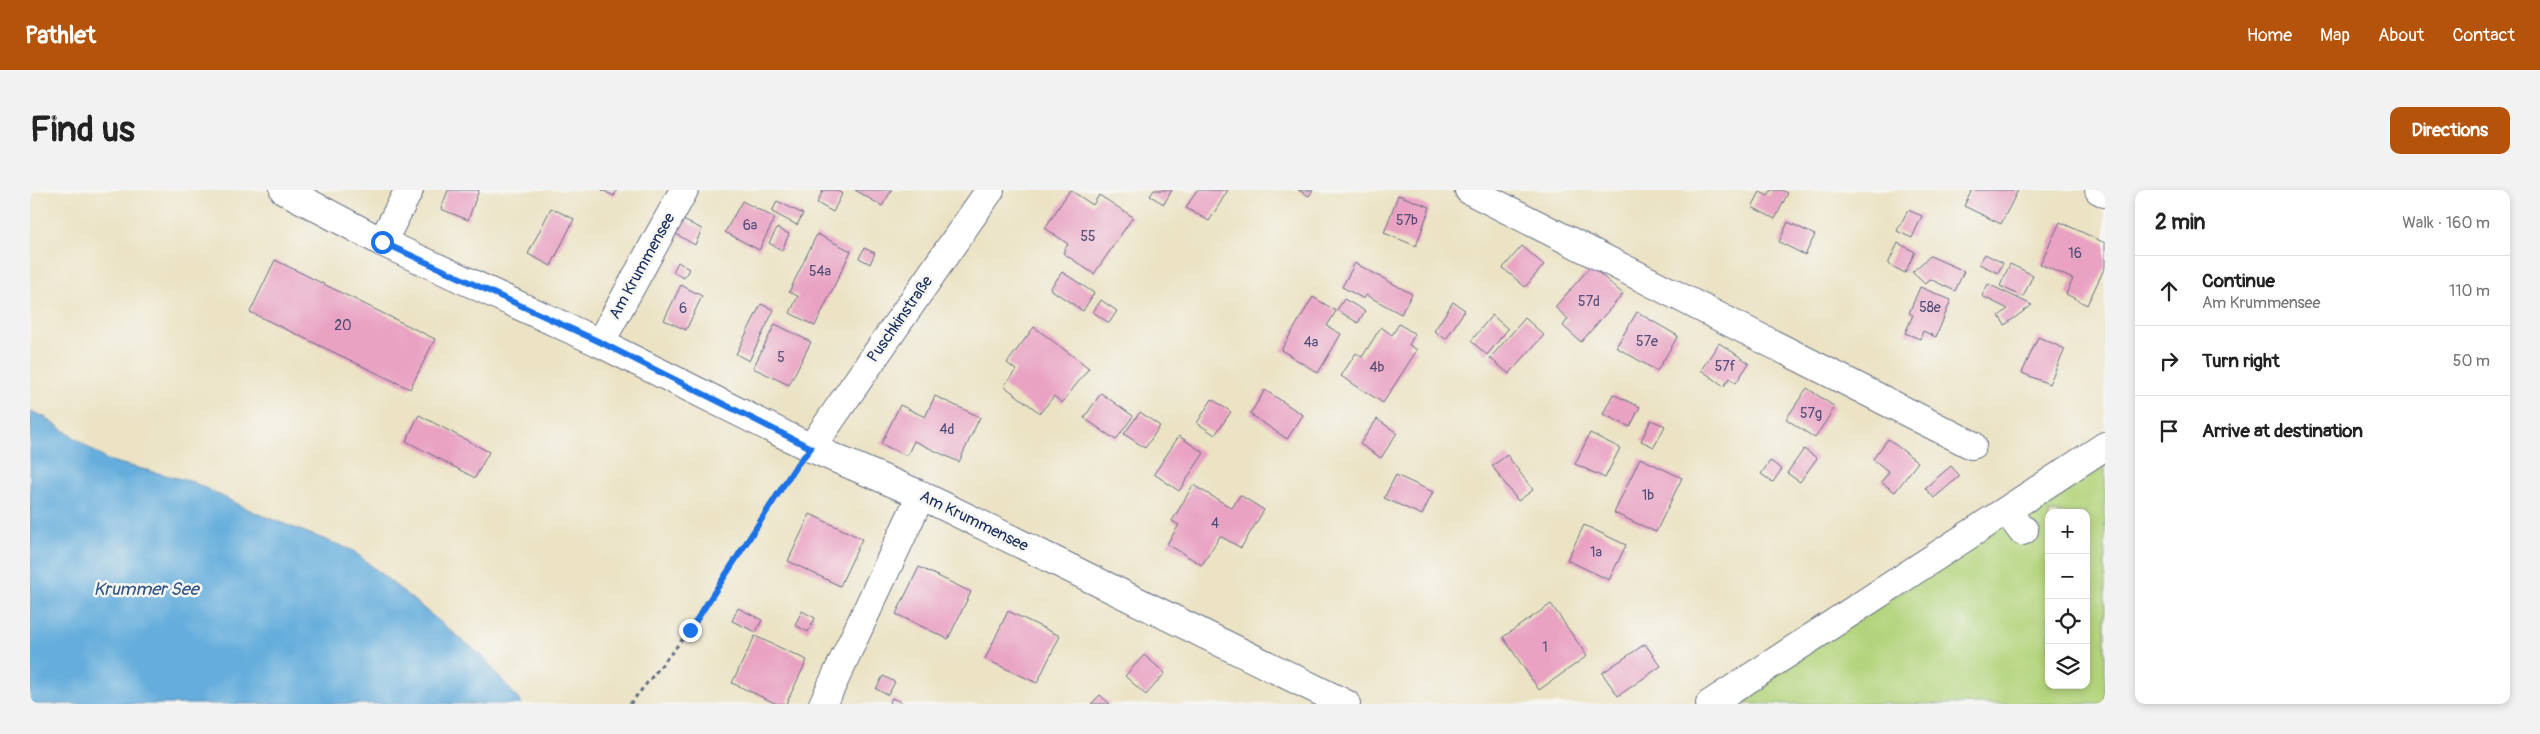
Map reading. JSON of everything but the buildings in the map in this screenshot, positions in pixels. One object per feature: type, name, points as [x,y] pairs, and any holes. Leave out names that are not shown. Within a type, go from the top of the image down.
[{"type":"street","name":"Am Krummensee","points":[[284,190],[382,242],[600,342],[811,448],[921,495],[1346,704]]},
{"type":"street","points":[[382,242],[409,190]]},
{"type":"street","name":"Am Krummensee","points":[[600,342],[684,190]]},
{"type":"street","name":"Puschkinstraße","points":[[811,448],[990,190]]},
{"type":"street","points":[[1469,190],[1972,445]]},
{"type":"street","points":[[2099,190],[2105,193]]},
{"type":"street","points":[[1710,704],[2016,520],[2105,446]]},
{"type":"street","points":[[823,704],[921,495]]},
{"type":"path","points":[[630,704],[690,630],[796,466],[811,448]]},
{"type":"green space","points":[[2105,459],[2105,704],[1730,704]]},
{"type":"water","name":"Krummer See","points":[[30,411],[43,416],[107,460],[193,482],[256,513],[352,550],[483,657],[522,704],[30,704]]},
{"type":"route","points":[[382,242],[600,342],[811,448],[796,466],[690,630]]}]
